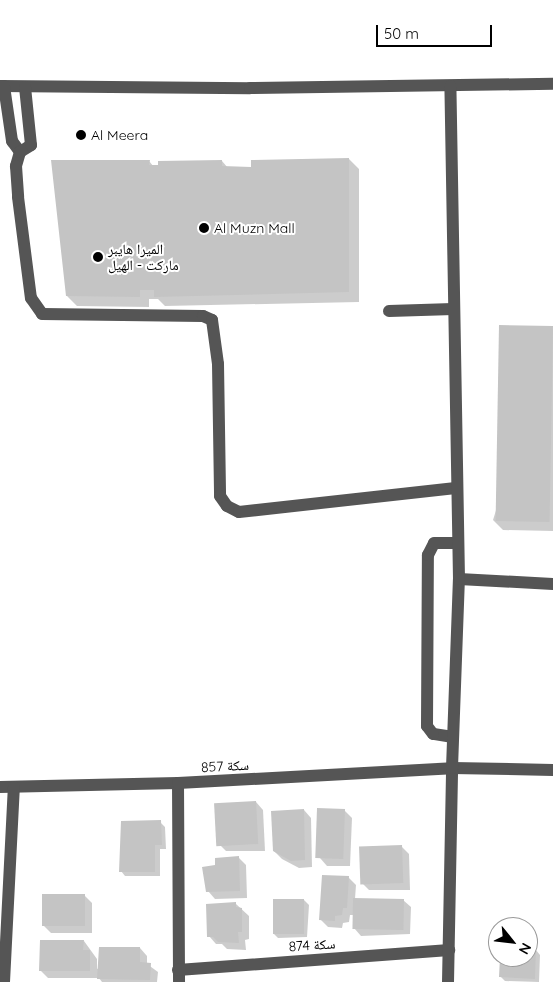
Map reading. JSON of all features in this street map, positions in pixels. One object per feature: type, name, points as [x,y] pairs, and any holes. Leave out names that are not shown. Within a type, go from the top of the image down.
[{"type":"street","points":[[26,149],[12,141],[2,86],[250,88],[553,84]]},
{"type":"street","points":[[25,86],[26,149],[16,166],[18,197],[31,298],[42,314],[204,316],[212,320],[218,364],[220,496],[227,506],[239,512],[456,488]]},
{"type":"street","points":[[448,982],[452,768],[459,579],[450,86]]},
{"type":"street","points":[[389,310],[453,309]]},
{"type":"street","points":[[453,737],[433,734],[427,726],[428,555],[434,543],[458,543]]},
{"type":"street","points":[[459,579],[553,584]]},
{"type":"street","name":"سكة 857","points":[[0,787],[178,783],[452,768],[553,770]]},
{"type":"street","name":"سكة 874","points":[[178,783],[179,976],[448,950]]},
{"type":"street","points":[[4,982],[2,964],[14,787]]},
{"type":"building","name":"Al Muzn Mall","points":[[349,158],[349,292],[154,297],[154,290],[140,290],[140,297],[66,296],[51,160],[150,160],[149,165],[158,165],[158,161],[222,160],[222,166],[251,167],[251,160]]},
{"type":"building","points":[[499,325],[553,326],[550,522],[496,521]]},
{"type":"building","points":[[256,801],[258,844],[216,846],[214,803]]},
{"type":"building","points":[[317,808],[345,809],[343,859],[315,858]]},
{"type":"building","points":[[304,809],[305,860],[291,861],[273,851],[271,811]]},
{"type":"building","points":[[161,820],[162,845],[155,845],[155,872],[119,872],[121,821]]},
{"type":"building","points":[[402,845],[403,883],[360,884],[359,847]]},
{"type":"building","points":[[239,856],[240,891],[206,892],[202,867],[215,865],[215,858]]},
{"type":"building","points":[[322,875],[349,876],[347,908],[343,908],[342,915],[335,916],[335,921],[319,920]]},
{"type":"building","points":[[42,894],[85,894],[85,926],[42,926]]},
{"type":"building","points":[[353,898],[404,899],[403,930],[352,929]]},
{"type":"building","points":[[273,899],[304,899],[304,934],[273,934]]},
{"type":"building","points":[[236,902],[236,907],[242,908],[242,932],[238,932],[239,943],[218,942],[213,937],[207,937],[206,904]]},
{"type":"building","points":[[40,940],[84,940],[83,950],[90,950],[90,971],[39,971]]},
{"type":"building","points":[[99,947],[140,947],[140,962],[151,963],[150,980],[97,979]]},
{"type":"building","points":[[500,967],[535,967],[535,979],[499,977]]},
{"type":"place","name":"Al Meera","points":[[81,135]]},
{"type":"place","name":"Al Muzn Mall","points":[[204,228]]},
{"type":"place","name":"الميرا هايبر ماركت - الهيل","points":[[98,257]]}]
